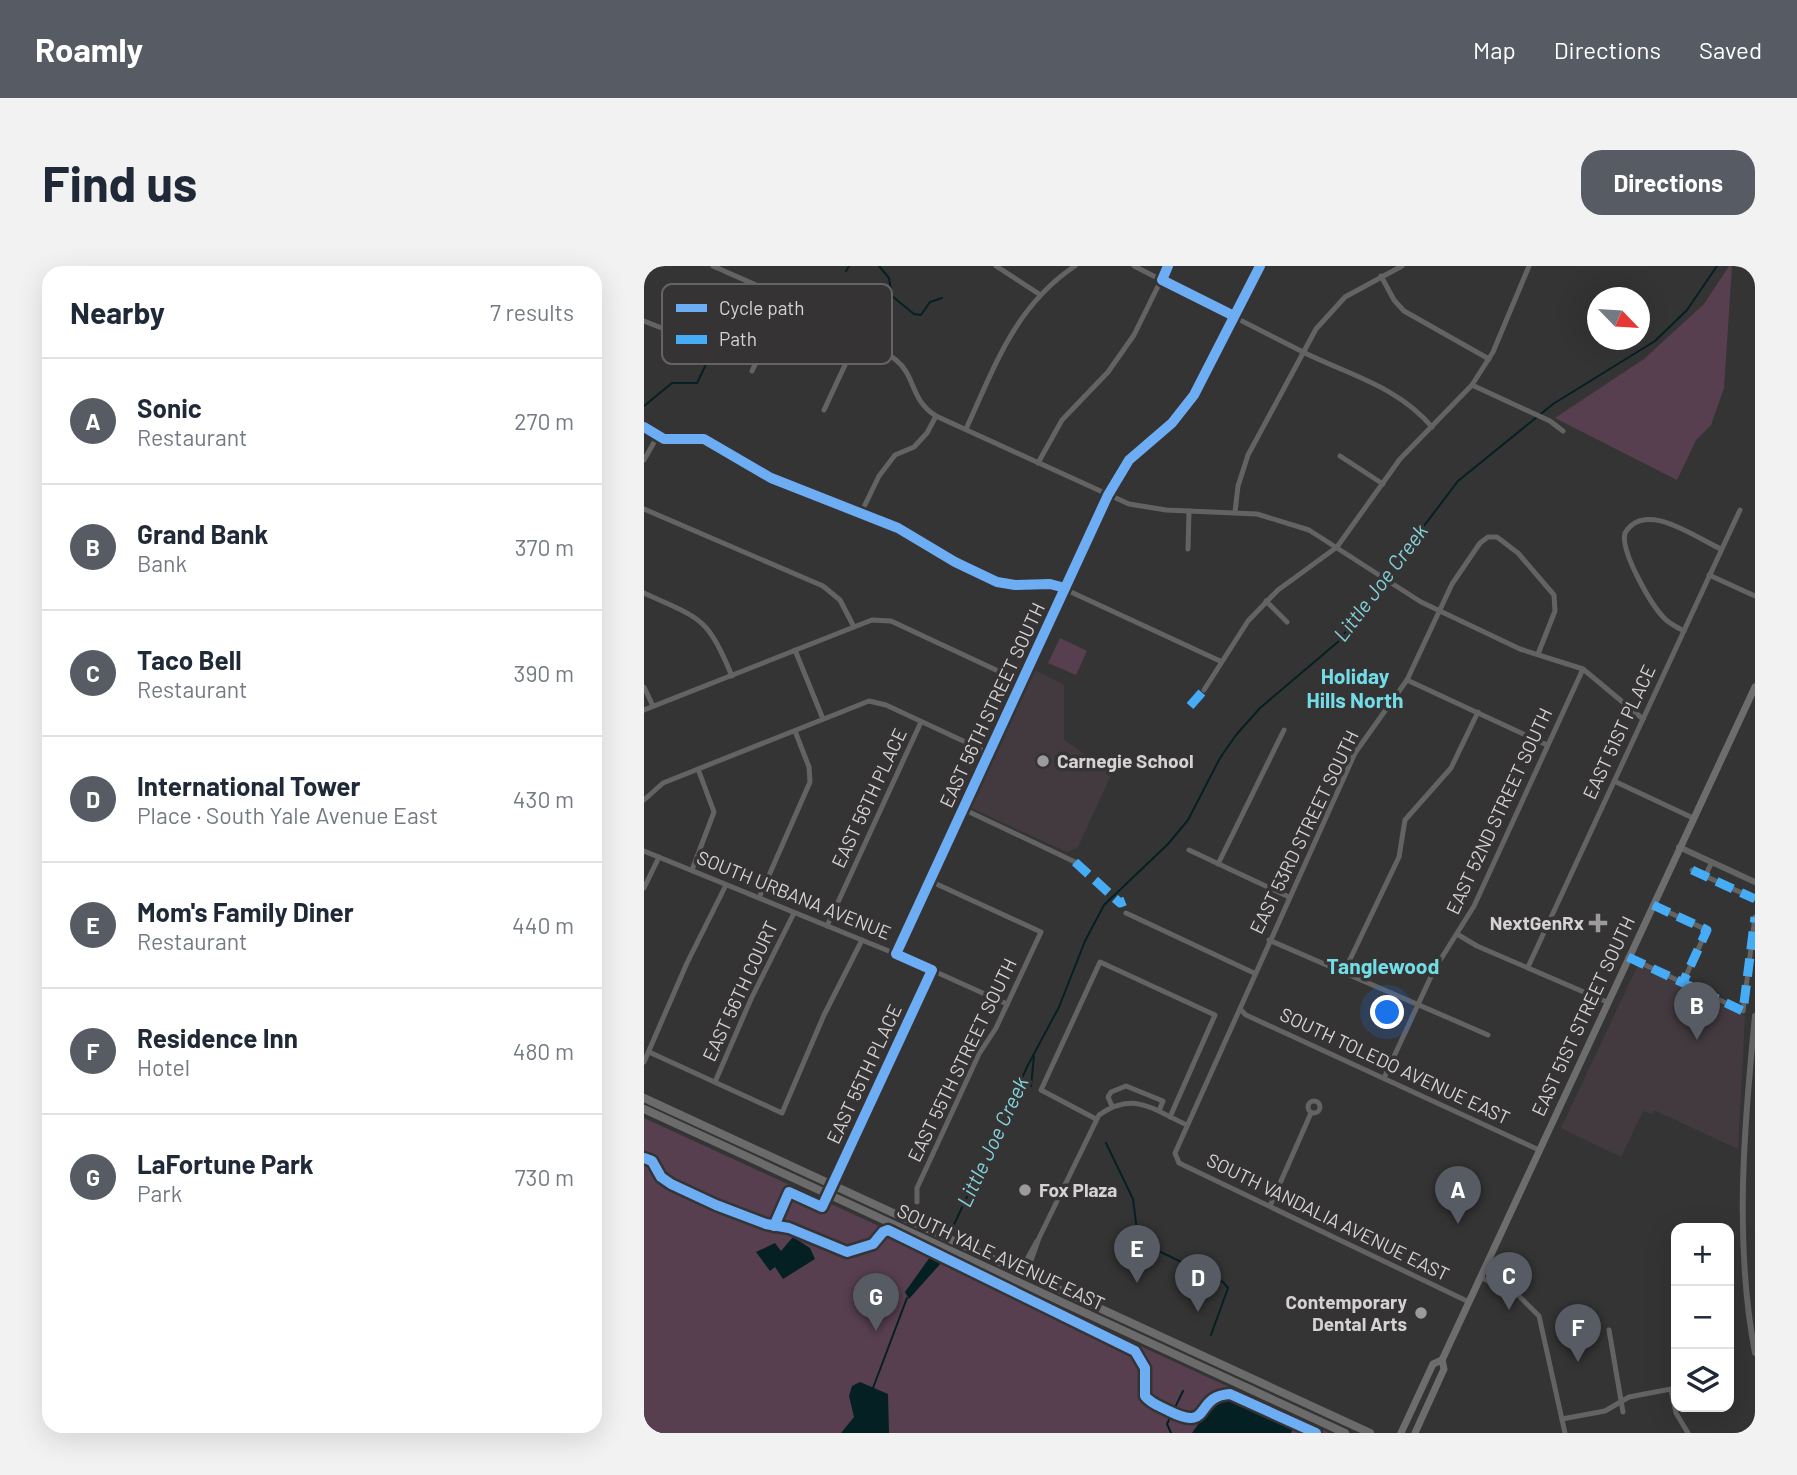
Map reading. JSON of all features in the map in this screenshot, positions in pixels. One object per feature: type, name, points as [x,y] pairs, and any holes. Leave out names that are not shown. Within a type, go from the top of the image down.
[{"type":"main road","name":"EAST 51ST STREET SOUTH","points":[[1415,1433],[1444,1369],[1442,1360],[1755,687]]},
{"type":"main road","name":"SOUTH YALE AVENUE EAST","points":[[644,1098],[1370,1433]]},
{"type":"main road","name":"SOUTH YALE AVENUE EAST","points":[[644,1109],[1345,1433]]},
{"type":"main road","name":"EAST 51ST STREET SOUTH","points":[[1401,1433],[1433,1364],[1442,1360]]},
{"type":"street","points":[[713,266],[753,284]]},
{"type":"street","points":[[996,266],[1039,294]]},
{"type":"street","points":[[966,429],[1014,328],[1039,294],[1075,266]]},
{"type":"street","points":[[1134,266],[1304,352],[1392,391],[1419,412],[1432,427]]},
{"type":"street","points":[[1038,463],[1062,419],[1121,354],[1146,314],[1168,266]]},
{"type":"street","name":"EAST 56TH STREET SOUTH","points":[[896,954],[1108,495],[1129,460],[1187,405],[1260,266]]},
{"type":"street","points":[[1235,512],[1238,486],[1248,455],[1304,352],[1332,309],[1359,288],[1402,266]]},
{"type":"street","points":[[1204,690],[1220,661],[1266,601],[1337,547],[1400,459],[1472,385],[1489,359],[1529,266]]},
{"type":"street","points":[[1381,276],[1394,300],[1404,311],[1489,359]]},
{"type":"street","points":[[644,321],[662,328]]},
{"type":"street","points":[[892,359],[902,366],[918,401],[936,416],[1108,495],[1138,506],[1235,512],[1291,523],[1337,547],[1396,587],[1440,611],[1538,654],[1583,669],[1643,719]]},
{"type":"street","points":[[752,371],[755,364]]},
{"type":"street","points":[[824,410],[845,364]]},
{"type":"street","points":[[1472,385],[1550,421],[1563,431]]},
{"type":"street","points":[[861,513],[879,476],[895,455],[914,447],[927,433],[936,416]]},
{"type":"street","points":[[644,427],[657,437],[704,439],[771,478],[898,528],[955,562],[997,582],[1015,585],[1050,584],[1065,588],[1220,661]]},
{"type":"street","points":[[644,460],[657,437]]},
{"type":"street","points":[[1340,456],[1383,484]]},
{"type":"street","points":[[644,509],[823,586],[840,600],[854,626]]},
{"type":"street","name":"EAST 51ST PLACE","points":[[1528,967],[1740,510]]},
{"type":"street","points":[[1188,549],[1189,511]]},
{"type":"street","points":[[1684,631],[1667,621],[1657,608],[1624,549],[1625,533],[1636,521],[1653,518],[1721,550]]},
{"type":"street","name":"EAST 53RD STREET SOUTH","points":[[1175,1159],[1187,1125],[1254,973],[1355,753],[1407,680],[1456,577],[1480,543],[1491,537],[1501,540],[1549,585],[1556,603],[1538,654]]},
{"type":"street","points":[[1709,575],[1755,596]]},
{"type":"street","points":[[644,593],[695,617],[710,628],[732,676]]},
{"type":"street","points":[[1266,601],[1287,622]]},
{"type":"street","points":[[644,710],[872,620],[891,621],[1022,682]]},
{"type":"street","points":[[795,650],[823,719]]},
{"type":"street","name":"EAST 52ND STREET SOUTH","points":[[1384,1078],[1434,970],[1480,894],[1583,669]]},
{"type":"street","points":[[1407,680],[1547,745]]},
{"type":"street","points":[[644,687],[653,706]]},
{"type":"street","points":[[644,800],[663,783],[859,704],[878,702],[989,753]]},
{"type":"street","points":[[1344,972],[1399,857],[1405,820],[1451,768],[1478,712]]},
{"type":"street","name":"EAST 56TH PLACE","points":[[827,926],[922,722]]},
{"type":"street","points":[[1218,864],[1284,730]]},
{"type":"street","points":[[759,898],[809,788],[809,767],[795,731]]},
{"type":"street","points":[[692,870],[715,812],[698,769]]},
{"type":"street","points":[[1614,781],[1693,818]]},
{"type":"street","points":[[963,810],[1075,863]]},
{"type":"street","points":[[1679,848],[1755,882]]},
{"type":"street","name":"SOUTH URBANA AVENUE","points":[[644,850],[896,954],[1007,1004]]},
{"type":"street","points":[[1189,850],[1289,897]]},
{"type":"street","points":[[644,888],[659,857]]},
{"type":"street","points":[[1705,876],[1712,862]]},
{"type":"street","points":[[1692,870],[1755,900]]},
{"type":"street","name":"EAST 55TH STREET SOUTH","points":[[917,1202],[916,1188],[979,1054],[1007,1004],[1041,932],[930,881]]},
{"type":"street","points":[[644,1062],[687,963],[726,885]]},
{"type":"street","points":[[1653,905],[1707,930],[1683,982]]},
{"type":"street","name":"EAST 56TH COURT","points":[[715,1082],[751,999],[794,913]]},
{"type":"street","points":[[1126,913],[1254,973]]},
{"type":"street","points":[[1628,957],[1743,1011],[1755,916]]},
{"type":"street","points":[[1457,934],[1477,946],[1607,1002]]},
{"type":"street","points":[[649,1052],[782,1113],[824,1015],[862,940]]},
{"type":"street","points":[[1269,940],[1488,1035]]},
{"type":"street","points":[[1096,1119],[1041,1090],[1100,962],[1215,1015],[1170,1117]]},
{"type":"street","name":"EAST 55TH PLACE","points":[[828,1194],[932,970]]},
{"type":"street","name":"SOUTH TOLEDO AVENUE EAST","points":[[1240,1009],[1246,1015],[1539,1150]]},
{"type":"street","points":[[1755,1016],[1745,1148],[1744,1227],[1745,1283],[1755,1353]]},
{"type":"street","points":[[1112,1106],[1108,1097],[1111,1092],[1126,1086],[1163,1101],[1159,1111]]},
{"type":"street","points":[[1019,1282],[1096,1119],[1112,1106],[1138,1102],[1187,1125]]},
{"type":"street","points":[[1270,1206],[1311,1113]]},
{"type":"street","name":"SOUTH VANDALIA AVENUE EAST","points":[[1175,1159],[1469,1301]]},
{"type":"street","points":[[1480,1277],[1519,1296],[1539,1316],[1565,1433]]},
{"type":"street","points":[[1609,1330],[1623,1412]]},
{"type":"street","points":[[1562,1419],[1605,1411],[1622,1401],[1671,1389],[1676,1413],[1688,1433]]},
{"type":"shaded area","points":[[1729,266],[1732,266],[1724,388],[1711,425],[1696,440],[1677,480],[1555,418],[1644,359],[1704,304]]},
{"type":"shaded area","points":[[1060,638],[1087,651],[1076,675],[1048,663]]},
{"type":"shaded area","name":"Carnegie School","points":[[1035,670],[1064,685],[1064,740],[1112,773],[1078,847],[1067,852],[971,808]]},
{"type":"shaded area","points":[[1638,965],[1745,1016],[1738,1149],[1654,1110],[1652,1114],[1643,1111],[1621,1157],[1561,1128]]},
{"type":"shaded area","points":[[644,1118],[1329,1433],[644,1433]]},
{"type":"water","points":[[793,1237],[810,1248],[815,1259],[783,1279],[775,1267],[770,1271],[756,1252],[775,1243],[781,1251]]},
{"type":"water","points":[[930,1257],[942,1262],[909,1299],[905,1292]]},
{"type":"water","points":[[860,1382],[888,1394],[889,1433],[841,1433],[854,1417],[849,1396],[852,1386]]},
{"type":"water","points":[[1224,1400],[1238,1402],[1286,1423],[1293,1429],[1291,1433],[1192,1433],[1211,1406]]},
{"type":"waterway","points":[[846,271],[849,266]]},
{"type":"waterway","points":[[879,266],[889,278],[890,284]]},
{"type":"waterway","name":"Little Joe Creek","points":[[1386,576],[1458,481],[1553,404],[1655,341],[1687,310],[1717,266]]},
{"type":"waterway","points":[[892,296],[914,314],[921,315],[930,302],[942,298]]},
{"type":"waterway","points":[[644,406],[672,383],[697,383],[706,364]]},
{"type":"waterway","name":"Little Joe Creek","points":[[952,1229],[1028,1065],[1059,1007],[1085,941],[1104,905],[1168,844],[1188,820],[1220,758],[1236,735],[1260,708],[1339,641],[1382,581]]},
{"type":"waterway","name":"Little Joe Creek","points":[[1031,1086],[1034,1056]]},
{"type":"waterway","name":"Little Joe Creek","points":[[1106,1143],[1133,1199],[1137,1231],[1144,1244],[1223,1282],[1228,1288],[1211,1335]]},
{"type":"waterway","name":"Little Joe Creek","points":[[873,1388],[907,1298]]},
{"type":"waterway","name":"Little Joe Creek","points":[[1171,1433],[1167,1424],[1183,1391]]},
{"type":"marked path","points":[[1190,706],[1204,690]]},
{"type":"marked path","points":[[1075,862],[1120,903],[1125,901]]},
{"type":"marked path","points":[[1692,870],[1755,899]]},
{"type":"marked path","points":[[1653,905],[1707,930],[1683,982]]},
{"type":"marked path","points":[[1628,957],[1743,1011],[1755,917]]},
{"type":"cycle path","points":[[1168,266],[1162,280],[1234,316]]},
{"type":"cycle path","points":[[774,1226],[789,1192],[822,1207],[932,970],[896,954],[1108,495],[1129,460],[1172,423],[1194,395],[1260,266]]},
{"type":"cycle path","points":[[644,427],[664,439],[704,439],[771,478],[898,528],[955,562],[997,582],[1015,585],[1050,584],[1065,588]]},
{"type":"cycle path","points":[[644,1158],[652,1161],[661,1177],[671,1184],[716,1205],[766,1224],[789,1228],[847,1252],[873,1244],[888,1230],[1135,1351],[1145,1368],[1145,1396],[1156,1405],[1183,1417],[1198,1416],[1211,1401],[1230,1394],[1316,1433]]},
{"type":"place","name":"Carnegie School","points":[[1043,761]]},
{"type":"place","name":"NextGenRx","points":[[1598,923]]},
{"type":"place","name":"Grand Bank","points":[[1697,1040]]},
{"type":"place","name":"Fox Plaza","points":[[1025,1190]]},
{"type":"place","name":"Sonic","points":[[1458,1224]]},
{"type":"place","name":"Mom's Family Diner","points":[[1137,1283]]},
{"type":"place","name":"Taco Bell","points":[[1509,1310]]},
{"type":"place","name":"International Tower","points":[[1198,1312]]},
{"type":"place","name":"Contemporary Dental Arts","points":[[1421,1313]]},
{"type":"place","name":"LaFortune Park","points":[[876,1331]]},
{"type":"place","name":"Residence Inn","points":[[1578,1362]]},
{"type":"district","name":"Holiday Hills North","points":[[1355,689]]},
{"type":"district","name":"Tanglewood","points":[[1383,967]]}]
